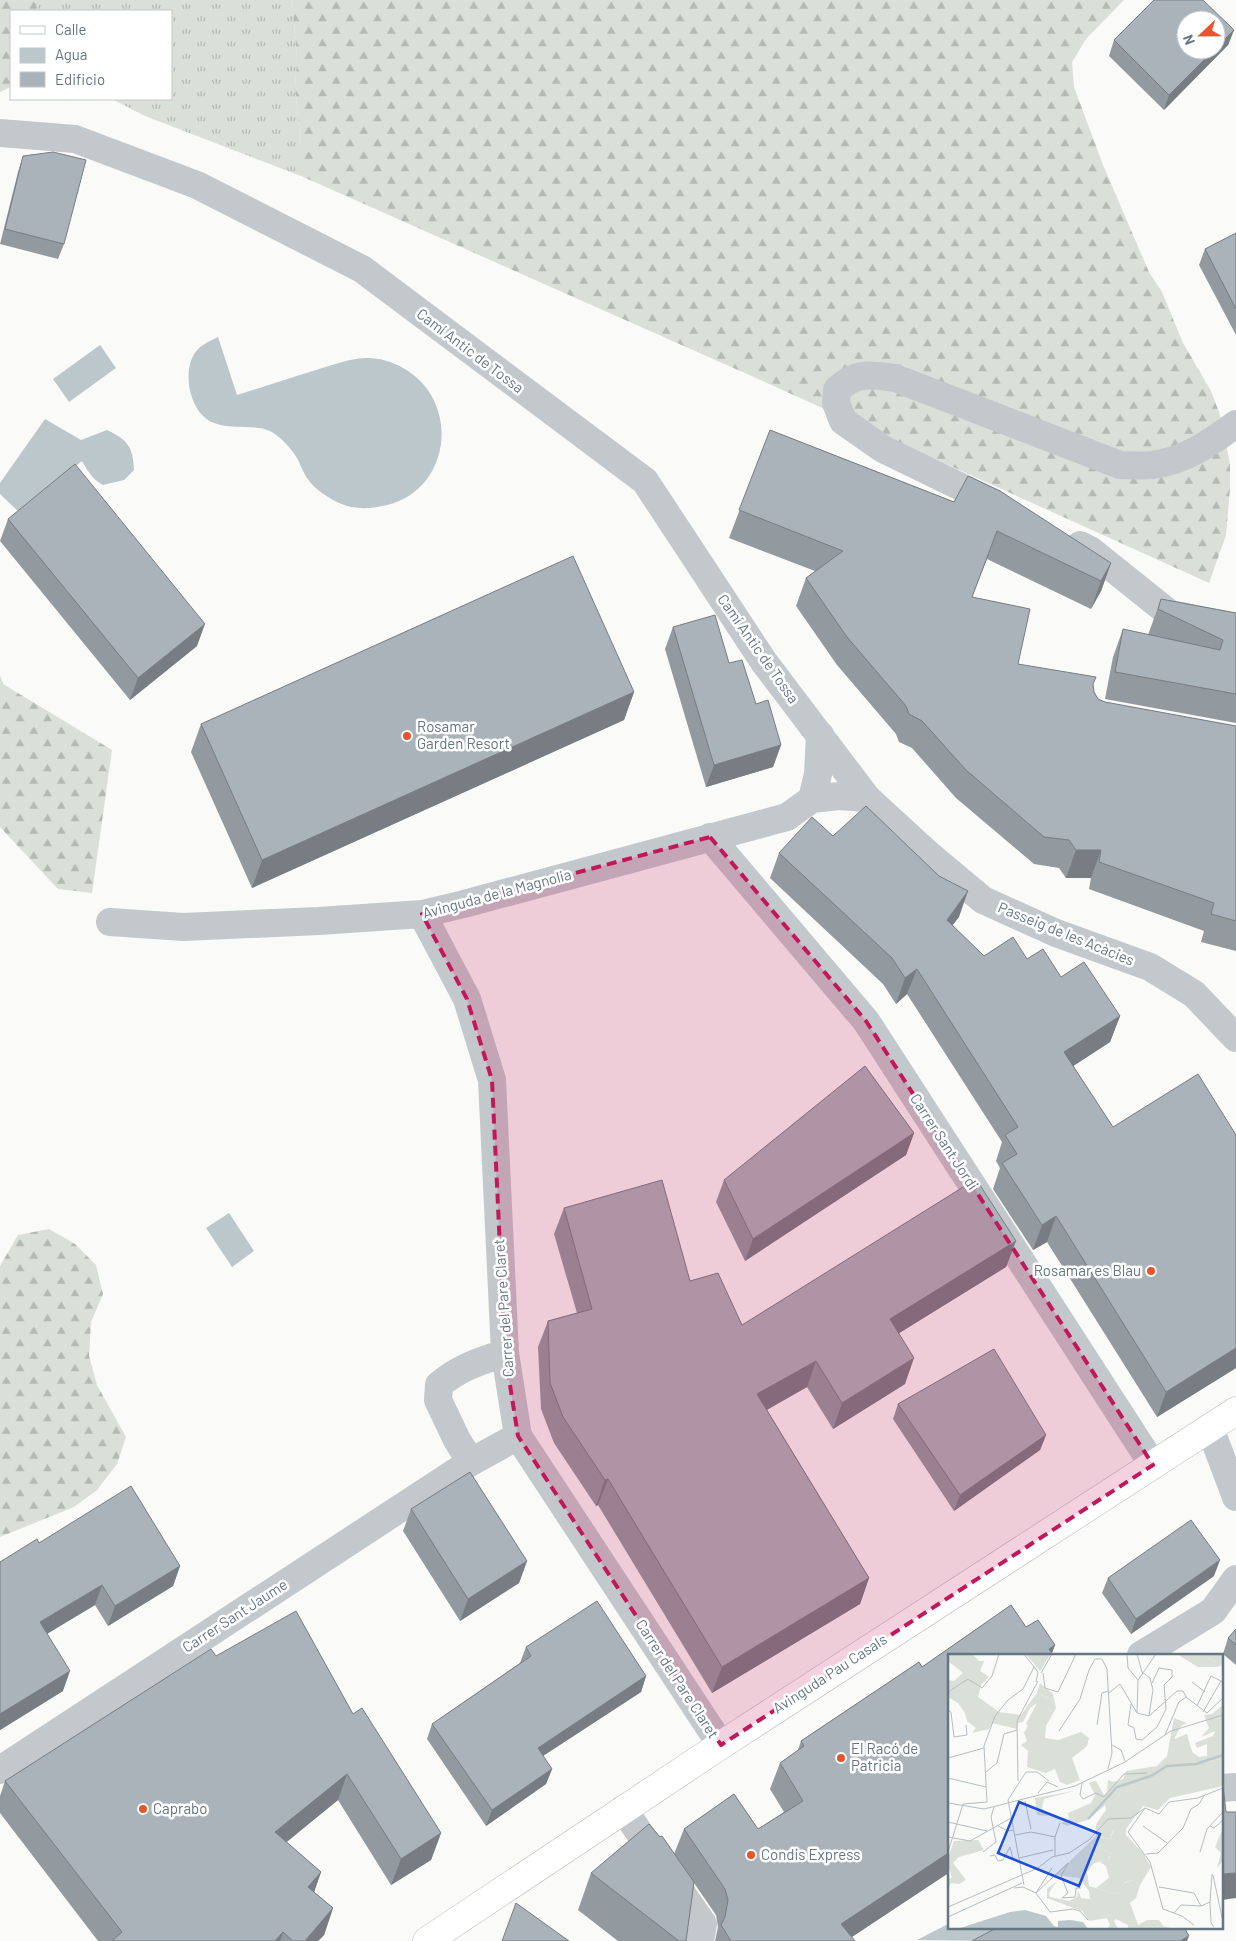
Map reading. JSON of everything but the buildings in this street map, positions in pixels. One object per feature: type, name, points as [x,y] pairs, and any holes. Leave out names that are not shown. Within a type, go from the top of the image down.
[{"type":"street","name":"Camí Antic de Tossa","points":[[0,133],[75,139],[197,185],[362,269],[645,481],[764,662],[820,735]]},
{"type":"street","points":[[1018,514],[883,449],[843,421],[836,403],[837,390],[846,381],[865,374],[895,378],[1120,464],[1151,465],[1177,460],[1204,448],[1236,424]]},
{"type":"street","points":[[1054,532],[1090,550],[1170,614],[1236,627]]},
{"type":"street","name":"Passeig de les Acàcies","points":[[820,735],[867,798],[928,854],[983,900],[1056,933],[1150,967],[1194,994],[1236,1038]]},
{"type":"street","points":[[820,735],[818,774],[812,799],[839,796],[867,798]]},
{"type":"street","name":"Avinguda de la Magnolia","points":[[110,922],[183,928],[422,914],[788,817],[812,799]]},
{"type":"street","name":"Carrer Sant Jordi","points":[[710,837],[866,1021],[1153,1465]]},
{"type":"street","name":"Carrer del Pare Claret","points":[[422,914],[467,998],[492,1080],[505,1353],[518,1436],[721,1745]]},
{"type":"street","points":[[471,1462],[457,1440],[438,1400],[439,1385],[453,1373],[479,1361],[505,1353]]},
{"type":"street","name":"Avinguda Pau Casals","points":[[427,1941],[623,1809],[1236,1411]]},
{"type":"street","points":[[1210,1428],[1236,1497]]},
{"type":"street","name":"Carrer Sant Jaume","points":[[0,1770],[471,1462],[518,1436]]},
{"type":"street","points":[[1143,1654],[1213,1611],[1236,1579]]},
{"type":"street","points":[[623,1809],[703,1924],[700,1941]]},
{"type":"highlighted area","points":[[710,837],[866,1021],[1153,1465],[721,1745],[518,1436],[505,1353],[492,1080],[467,999],[422,914]]},
{"type":"green space","points":[[0,0],[35,0],[38,10],[10,10],[10,87],[0,92]]},
{"type":"green space","points":[[35,0],[292,0],[297,58],[295,87],[301,146],[301,176],[145,116],[114,100],[172,100],[172,10],[38,10]]},
{"type":"green space","points":[[292,0],[1124,0],[1086,39],[1072,62],[1074,87],[1103,165],[1149,272],[1162,292],[1183,343],[1211,391],[1220,415],[1230,464],[1230,488],[1226,535],[1209,583],[756,378],[301,176],[301,146],[295,87],[297,58]]},
{"type":"green space","points":[[0,675],[3,684],[112,750],[92,893],[58,889],[0,827]]},
{"type":"green space","points":[[49,1229],[75,1244],[96,1265],[103,1294],[91,1322],[89,1356],[97,1385],[126,1437],[117,1464],[97,1490],[74,1507],[0,1537],[0,1266],[18,1235]]},
{"type":"water","points":[[218,337],[237,395],[354,359],[377,359],[391,362],[403,368],[422,382],[434,401],[441,421],[441,442],[436,463],[425,481],[409,496],[387,505],[363,508],[351,507],[339,503],[317,490],[306,476],[292,450],[274,433],[258,428],[221,425],[205,418],[193,401],[190,390],[189,367],[192,357],[198,349]]},
{"type":"water","points":[[100,345],[116,368],[69,402],[53,379]]},
{"type":"water","points":[[45,419],[81,440],[107,430],[120,437],[131,450],[134,470],[124,480],[103,485],[93,477],[82,461],[19,512],[0,494],[0,483]]},
{"type":"water","points":[[229,1213],[254,1251],[232,1267],[206,1228]]},
{"type":"water","points":[[948,1924],[948,1928],[1018,1928],[993,1941],[917,1940]]},
{"type":"place","name":"Rosamar Garden Resort","points":[[407,736]]},
{"type":"place","name":"Rosamar es Blau","points":[[1151,1271]]},
{"type":"place","name":"El Racó de Patricia","points":[[841,1758]]},
{"type":"place","name":"Caprabo","points":[[143,1809]]},
{"type":"place","name":"Condis Express","points":[[751,1855]]}]
